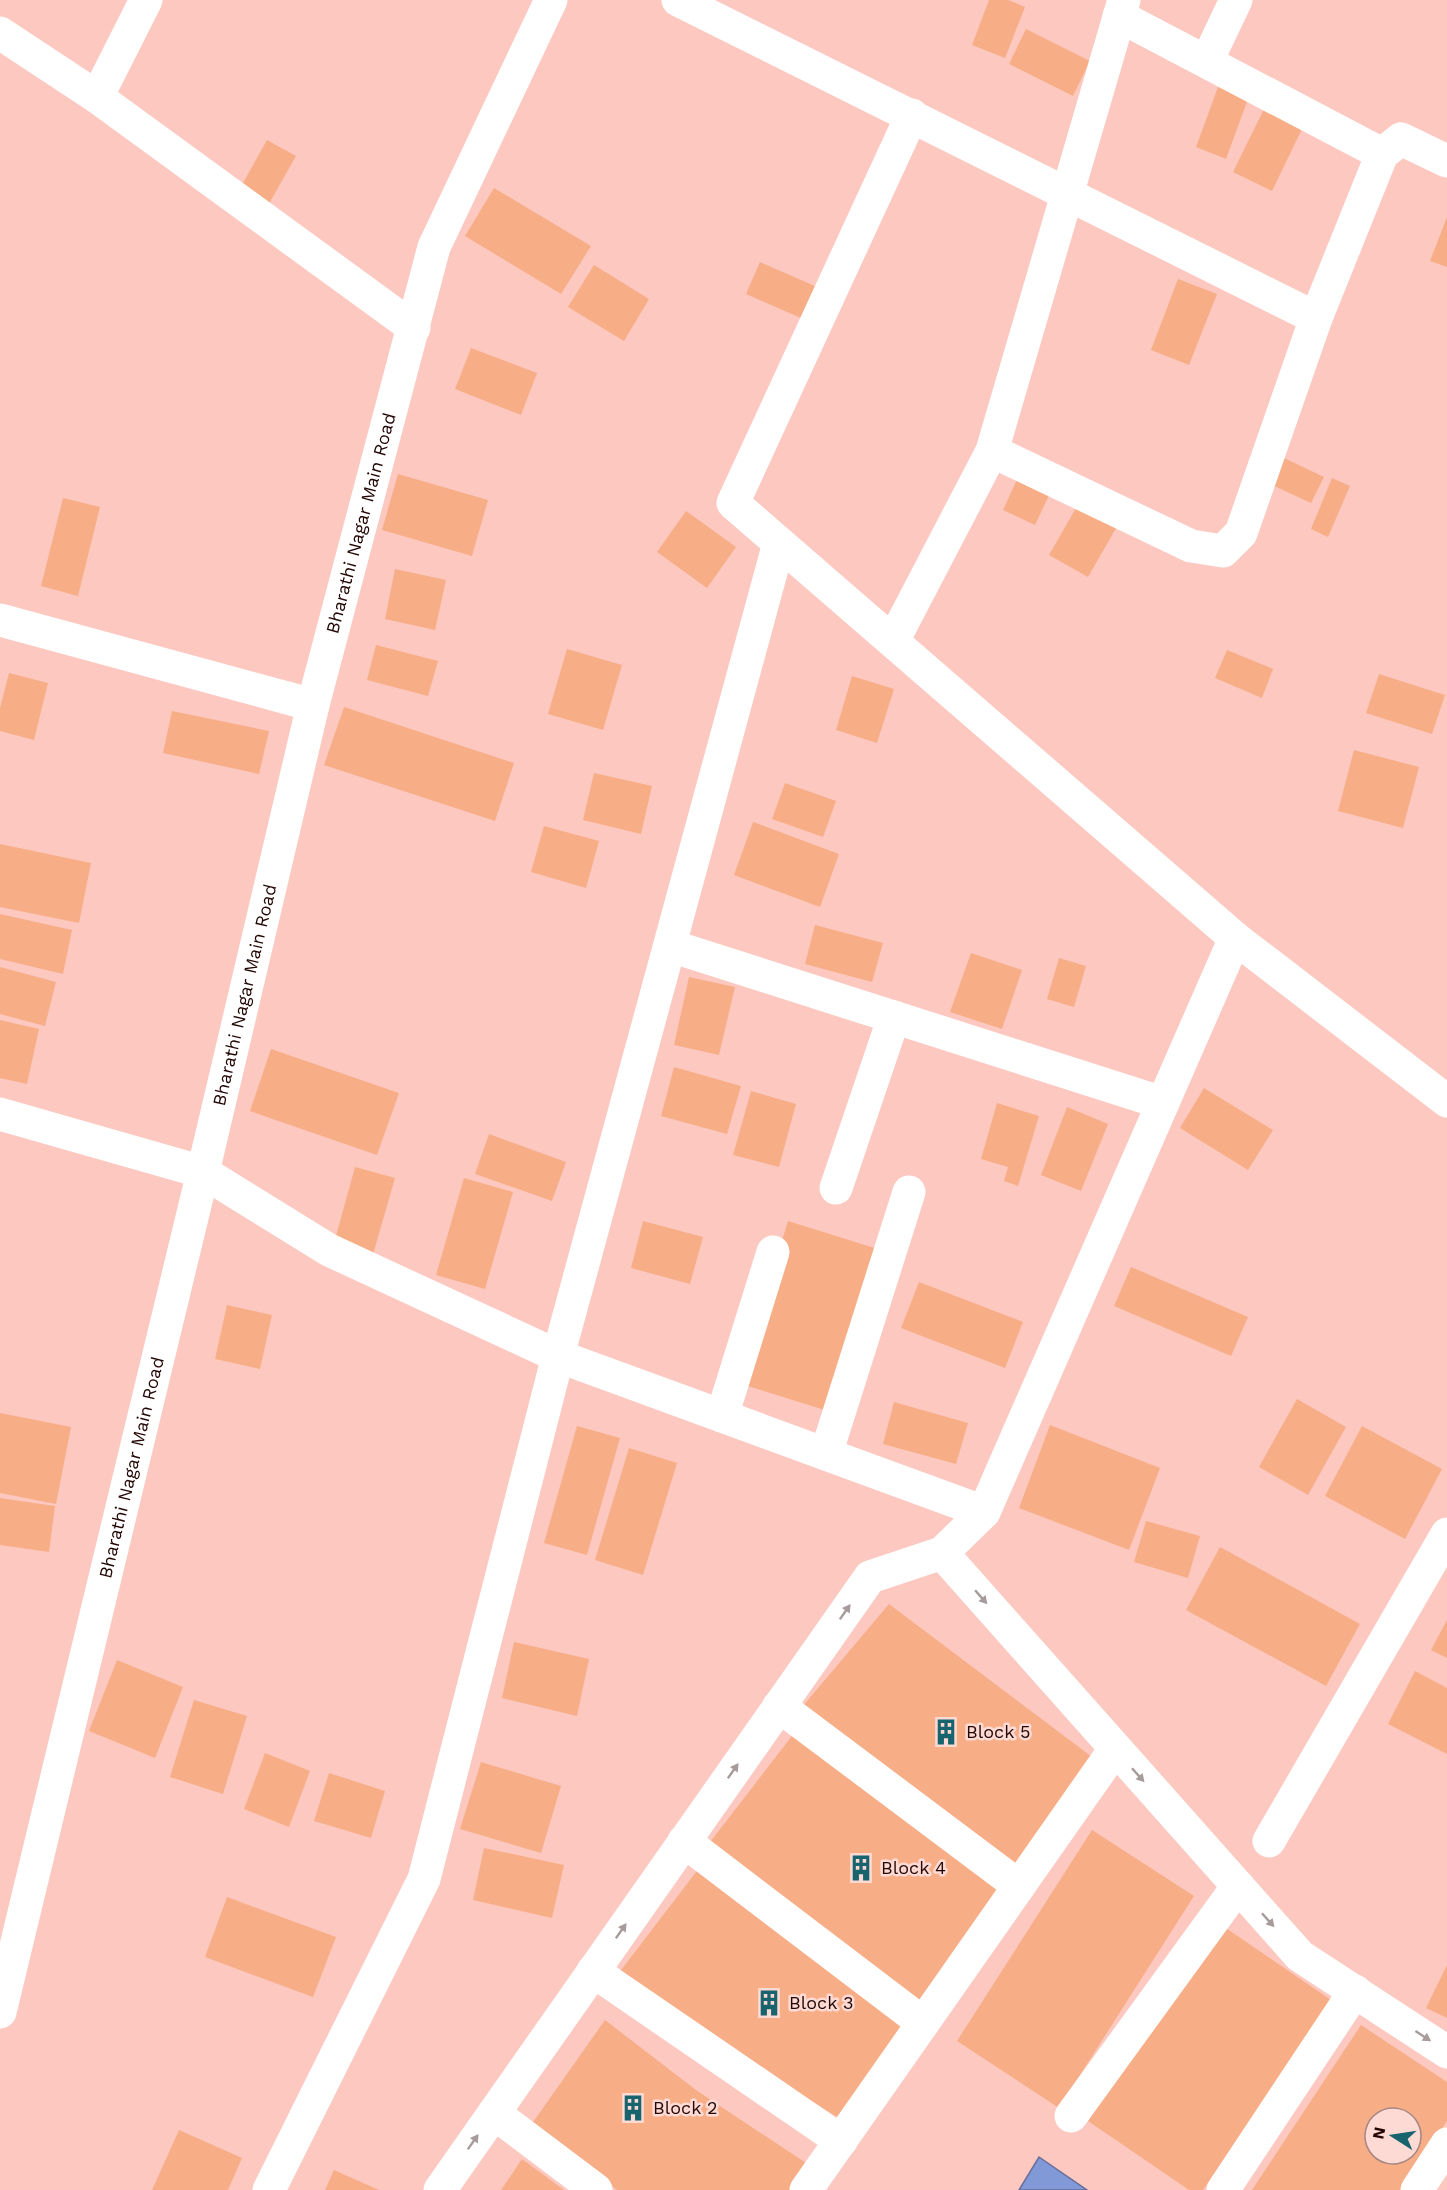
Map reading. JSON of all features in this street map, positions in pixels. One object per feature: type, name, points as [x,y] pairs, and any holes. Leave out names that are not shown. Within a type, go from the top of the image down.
[{"type":"street","points":[[97,97],[146,0]]},
{"type":"street","name":"Bharathi Nagar Main Road","points":[[0,2012],[313,705],[434,247],[551,0]]},
{"type":"street","points":[[678,0],[1316,318]]},
{"type":"street","points":[[1207,61],[1236,0]]},
{"type":"street","points":[[893,641],[992,451],[1122,8],[1207,61],[1382,154]]},
{"type":"street","points":[[0,33],[97,97],[414,328]]},
{"type":"street","points":[[912,115],[733,503],[1235,938],[1447,1101]]},
{"type":"street","points":[[992,451],[1191,546],[1223,551],[1241,533],[1316,318],[1382,154],[1401,139],[1447,161]]},
{"type":"street","points":[[269,2190],[424,1879],[558,1356],[779,543]]},
{"type":"street","points":[[0,620],[313,705]]},
{"type":"street","points":[[440,2190],[870,1577],[942,1553],[984,1512],[1235,938]]},
{"type":"street","points":[[670,946],[1163,1103]]},
{"type":"street","points":[[836,1188],[894,1017]]},
{"type":"street","points":[[0,1114],[203,1172],[329,1250],[558,1356],[984,1512]]},
{"type":"street","points":[[826,1455],[909,1192]]},
{"type":"street","points":[[722,1416],[773,1252]]},
{"type":"street","points":[[1269,1841],[1447,1534]]},
{"type":"street","points":[[942,1553],[1300,1956],[1447,2052]]},
{"type":"street","points":[[779,1706],[1019,1886]]},
{"type":"street","points":[[806,2190],[1115,1749]]},
{"type":"street","points":[[684,1841],[922,2023]]},
{"type":"street","points":[[1071,2116],[1238,1886]]},
{"type":"street","points":[[593,1971],[841,2141]]},
{"type":"street","points":[[1223,2190],[1355,1991]]},
{"type":"street","points":[[494,2113],[596,2190]]},
{"type":"street","points":[[1417,2190],[1447,2144]]},
{"type":"water","points":[[1039,2157],[1087,2190],[1019,2190]]},
{"type":"building","points":[[989,0],[1008,0],[1025,7],[1005,58],[972,45]]},
{"type":"building","points":[[1026,29],[1090,61],[1073,96],[1009,64]]},
{"type":"building","points":[[1218,87],[1248,99],[1226,159],[1196,147]]},
{"type":"building","points":[[1264,109],[1303,127],[1272,191],[1233,172]]},
{"type":"building","points":[[267,140],[296,156],[266,209],[238,192]]},
{"type":"building","points":[[494,188],[591,246],[561,294],[465,236]]},
{"type":"building","points":[[1447,217],[1447,267],[1430,261]]},
{"type":"building","points":[[760,262],[817,287],[803,319],[746,294]]},
{"type":"building","points":[[594,265],[649,299],[624,341],[568,307]]},
{"type":"building","points":[[1178,279],[1217,294],[1189,365],[1151,350]]},
{"type":"building","points":[[471,348],[537,373],[521,415],[455,389]]},
{"type":"building","points":[[1284,458],[1324,477],[1311,503],[1272,485]]},
{"type":"building","points":[[1020,473],[1052,489],[1035,525],[1003,510]]},
{"type":"building","points":[[398,474],[488,500],[472,556],[382,530]]},
{"type":"building","points":[[1332,478],[1350,486],[1328,537],[1311,529]]},
{"type":"building","points":[[63,498],[100,507],[78,596],[41,586]]},
{"type":"building","points":[[1080,501],[1119,523],[1088,577],[1049,555]]},
{"type":"building","points":[[686,511],[736,547],[707,588],[657,552]]},
{"type":"building","points":[[395,569],[446,580],[435,630],[385,619]]},
{"type":"building","points":[[376,645],[438,661],[428,696],[367,680]]},
{"type":"building","points":[[567,649],[622,665],[603,730],[548,714]]},
{"type":"building","points":[[1227,650],[1273,669],[1262,698],[1215,678]]},
{"type":"building","points":[[9,673],[48,683],[34,740],[0,731],[0,708]]},
{"type":"building","points":[[1379,674],[1445,695],[1432,734],[1366,713]]},
{"type":"building","points":[[852,676],[894,689],[877,743],[836,730]]},
{"type":"building","points":[[344,707],[514,763],[495,821],[324,765]]},
{"type":"building","points":[[172,711],[269,731],[259,774],[163,753]]},
{"type":"building","points":[[1354,750],[1419,767],[1403,828],[1338,811]]},
{"type":"building","points":[[594,773],[652,786],[641,834],[583,820]]},
{"type":"building","points":[[785,783],[836,801],[823,837],[772,819]]},
{"type":"building","points":[[753,822],[839,854],[820,907],[734,875]]},
{"type":"building","points":[[544,826],[599,841],[586,888],[531,872]]},
{"type":"building","points":[[0,844],[91,863],[79,923],[0,907]]},
{"type":"building","points":[[0,914],[72,930],[63,974],[0,959]]},
{"type":"building","points":[[815,925],[883,943],[872,982],[805,964]]},
{"type":"building","points":[[971,953],[1022,970],[1002,1029],[950,1012]]},
{"type":"building","points":[[1059,958],[1086,966],[1074,1007],[1047,999]]},
{"type":"building","points":[[0,967],[56,982],[45,1026],[0,1014]]},
{"type":"building","points":[[689,977],[735,987],[719,1055],[674,1045]]},
{"type":"building","points":[[0,1020],[39,1029],[27,1084],[0,1078]]},
{"type":"building","points":[[271,1049],[399,1093],[377,1155],[250,1111]]},
{"type":"building","points":[[674,1067],[741,1086],[727,1134],[661,1116]]},
{"type":"building","points":[[1204,1088],[1273,1130],[1248,1170],[1180,1128]]},
{"type":"building","points":[[751,1091],[796,1104],[779,1167],[733,1155]]},
{"type":"building","points":[[997,1103],[1039,1116],[1018,1186],[1004,1181],[1008,1167],[981,1159]]},
{"type":"building","points":[[1067,1107],[1108,1124],[1081,1191],[1041,1175]]},
{"type":"building","points":[[489,1134],[566,1162],[552,1201],[475,1174]]},
{"type":"building","points":[[355,1167],[395,1178],[372,1258],[333,1247]]},
{"type":"building","points":[[464,1178],[513,1192],[485,1289],[436,1275]]},
{"type":"building","points":[[643,1221],[703,1237],[690,1284],[631,1268]]},
{"type":"building","points":[[788,1221],[881,1250],[831,1412],[738,1383]]},
{"type":"building","points":[[1131,1267],[1248,1317],[1231,1356],[1114,1306]]},
{"type":"building","points":[[919,1282],[1023,1322],[1005,1368],[901,1328]]},
{"type":"building","points":[[227,1305],[272,1315],[260,1369],[215,1359]]},
{"type":"building","points":[[1297,1399],[1346,1427],[1308,1495],[1259,1467]]},
{"type":"building","points":[[894,1402],[968,1423],[956,1464],[883,1444]]},
{"type":"building","points":[[0,1413],[71,1427],[56,1504],[0,1493]]},
{"type":"building","points":[[1050,1425],[1160,1468],[1129,1550],[1019,1508]]},
{"type":"building","points":[[577,1426],[620,1438],[587,1555],[544,1543]]},
{"type":"building","points":[[1362,1426],[1442,1469],[1405,1539],[1325,1496]]},
{"type":"building","points":[[629,1448],[677,1463],[643,1575],[595,1560]]},
{"type":"building","points":[[0,1498],[55,1506],[49,1552],[0,1545]]},
{"type":"building","points":[[1146,1521],[1200,1536],[1188,1578],[1134,1562]]},
{"type":"building","points":[[1220,1547],[1360,1624],[1326,1686],[1186,1610]]},
{"type":"building","points":[[889,1604],[1092,1757],[913,2016],[704,1850],[795,1732],[802,1707]]},
{"type":"building","points":[[1447,1620],[1447,1658],[1431,1650]]},
{"type":"building","points":[[514,1642],[589,1659],[577,1716],[502,1698]]},
{"type":"building","points":[[117,1660],[183,1687],[155,1758],[89,1731]]},
{"type":"building","points":[[1415,1671],[1447,1688],[1447,1754],[1388,1724]]},
{"type":"building","points":[[194,1700],[247,1716],[223,1794],[170,1777]]},
{"type":"building","points":[[265,1753],[310,1771],[289,1827],[244,1809]]},
{"type":"building","points":[[481,1762],[561,1786],[541,1853],[460,1829]]},
{"type":"building","points":[[329,1773],[385,1791],[371,1838],[314,1821]]},
{"type":"building","points":[[1092,1830],[1194,1896],[1059,2108],[957,2041]]},
{"type":"building","points":[[484,1848],[564,1865],[552,1918],[473,1900]]},
{"type":"building","name":"Block 3","points":[[706,1859],[911,2027],[842,2120],[615,1978]]},
{"type":"building","points":[[227,1897],[336,1937],[313,1997],[205,1957]]},
{"type":"building","points":[[1220,1924],[1331,2000],[1203,2190],[1189,2190],[1088,2121]]},
{"type":"building","points":[[1447,1965],[1447,2018],[1426,2008]]},
{"type":"building","name":"Block 2","points":[[605,2020],[696,2090],[809,2165],[792,2190],[617,2190],[531,2125]]},
{"type":"building","points":[[1361,2025],[1447,2082],[1447,2121],[1423,2157],[1423,2106],[1363,2106],[1363,2166],[1417,2166],[1401,2190],[1252,2190]]},
{"type":"building","points":[[179,2130],[242,2158],[228,2190],[152,2190]]},
{"type":"building","points":[[522,2159],[564,2190],[501,2190]]},
{"type":"building","points":[[334,2170],[379,2190],[325,2190]]},
{"type":"place","name":"Block 5","points":[[946,1732]]},
{"type":"place","name":"Block 4","points":[[861,1868]]},
{"type":"place","name":"Block 3","points":[[769,2003]]},
{"type":"place","name":"Block 2","points":[[633,2108]]}]
